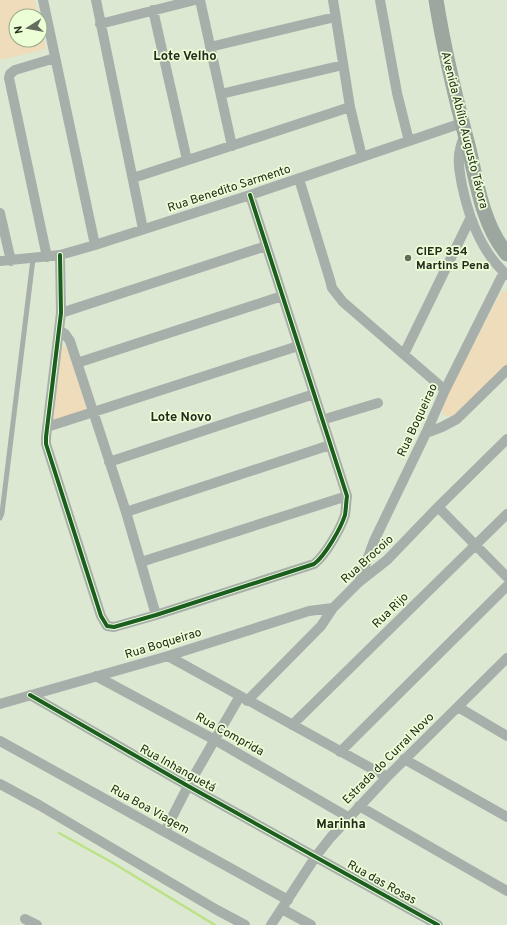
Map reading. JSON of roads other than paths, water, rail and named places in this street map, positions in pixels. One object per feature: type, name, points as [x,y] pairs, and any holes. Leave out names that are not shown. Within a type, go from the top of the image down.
[{"type":"main road","name":"Avenida Abílio Augusto Távora","points":[[436,0],[440,24],[484,209],[495,237],[507,254]]},
{"type":"street","points":[[43,0],[95,245]]},
{"type":"street","points":[[96,0],[144,229]]},
{"type":"street","points":[[100,24],[195,0]]},
{"type":"street","points":[[200,0],[232,146]]},
{"type":"street","points":[[333,0],[350,107],[362,157]]},
{"type":"street","points":[[380,0],[397,93],[409,141]]},
{"type":"street","points":[[153,10],[187,160]]},
{"type":"street","points":[[210,46],[335,18]]},
{"type":"street","points":[[47,257],[9,78],[10,74],[15,70],[55,58]]},
{"type":"street","points":[[221,94],[343,64]]},
{"type":"street","points":[[133,178],[350,107]]},
{"type":"street","points":[[464,128],[459,160],[470,219],[484,248],[505,274]]},
{"type":"street","name":"Rua Benedito Sarmento","points":[[0,261],[33,259],[60,255],[95,245],[299,179],[409,141],[464,128]]},
{"type":"street","points":[[299,179],[330,280],[335,291],[343,302],[445,390]]},
{"type":"street","points":[[60,255],[61,313],[46,444],[104,622],[107,626],[114,627],[314,564],[320,560],[326,552],[344,518],[347,496],[250,195]]},
{"type":"street","points":[[0,213],[11,261]]},
{"type":"street","points":[[404,354],[470,219]]},
{"type":"street","points":[[61,313],[266,246]]},
{"type":"street","name":"Rua Boqueirao","points":[[359,582],[374,541],[445,390],[505,274]]},
{"type":"street","points":[[77,363],[282,296]]},
{"type":"street","points":[[59,330],[67,337],[77,363],[126,512],[156,615]]},
{"type":"street","points":[[47,427],[298,346]]},
{"type":"street","points":[[426,432],[442,427],[457,419],[507,370]]},
{"type":"street","points":[[109,462],[314,394]]},
{"type":"street","points":[[322,420],[378,403]]},
{"type":"street","name":"Rua Brocoio","points":[[165,831],[188,786],[215,740],[243,699],[321,626],[333,608],[359,582],[387,560],[507,439]]},
{"type":"street","points":[[126,512],[330,445]]},
{"type":"street","points":[[140,562],[347,496]]},
{"type":"street","points":[[438,507],[507,577]]},
{"type":"street","name":"Rua Rijo","points":[[292,725],[507,514]]},
{"type":"street","points":[[340,752],[507,586]]},
{"type":"street","name":"Rua Boqueirao","points":[[0,704],[168,656],[309,611],[333,608]]},
{"type":"street","points":[[168,656],[243,699],[387,777]]},
{"type":"street","name":"Estrada do Curral Novo","points":[[271,925],[316,856],[348,817],[404,759],[506,660]]},
{"type":"street","name":"Rua Comprida","points":[[96,676],[215,740],[348,817]]},
{"type":"street","name":"Rua Inhanguetá","points":[[30,695],[188,786],[316,856]]},
{"type":"street","points":[[458,707],[507,736]]},
{"type":"street","name":"Rua Boa Viagem","points":[[0,741],[165,831],[285,905],[311,925]]},
{"type":"street","points":[[404,759],[507,817]]},
{"type":"street","points":[[0,784],[40,805],[245,925]]},
{"type":"street","points":[[359,806],[507,891]]},
{"type":"street","name":"Rua das Rosas","points":[[316,856],[438,925]]},
{"type":"street","points":[[25,919],[37,925]]},
{"type":"lane","points":[[0,518],[2,513],[33,259]]},
{"type":"waterway","points":[[59,833],[113,863],[215,925]]},
{"type":"place","name":"CIEP 354 Martins Pena","points":[[408,258]]},
{"type":"district","name":"Lote Velho","points":[[185,55]]},
{"type":"district","name":"Lote Novo","points":[[181,416]]},
{"type":"district","name":"Marinha","points":[[341,823]]}]
